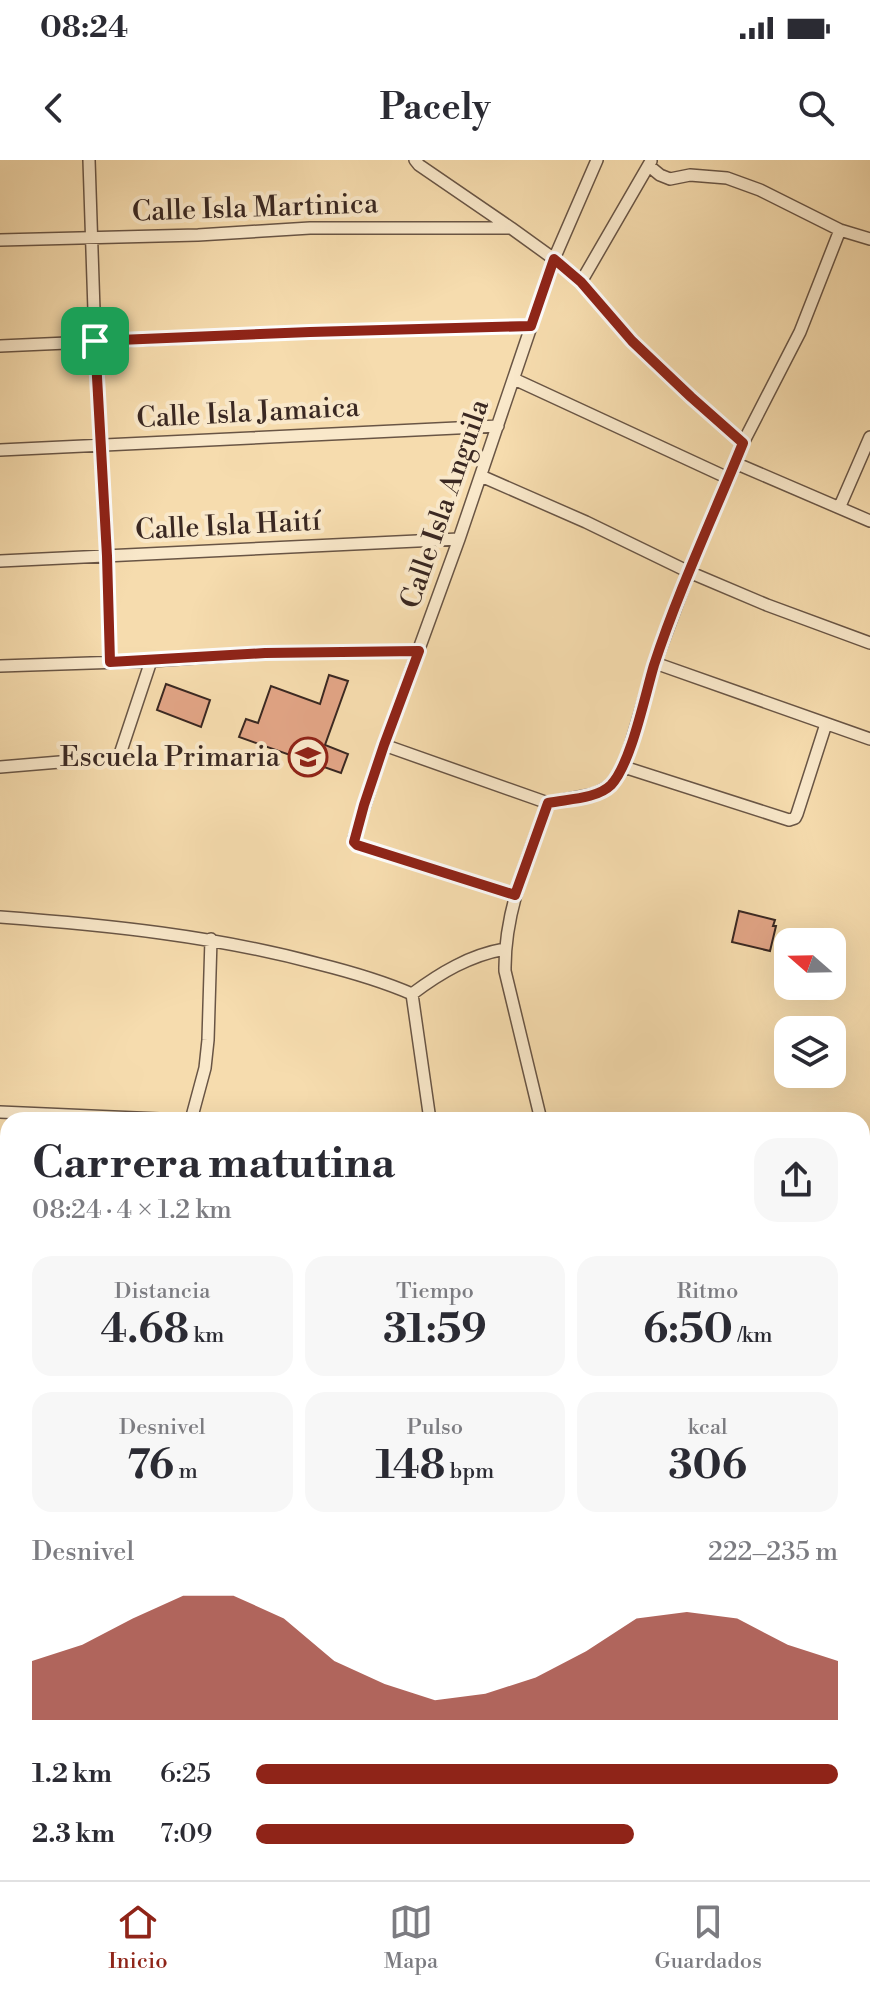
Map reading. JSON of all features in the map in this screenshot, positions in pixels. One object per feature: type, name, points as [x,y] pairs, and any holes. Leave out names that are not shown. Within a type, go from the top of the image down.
[{"type":"street","points":[[89,160],[110,662]]},
{"type":"street","points":[[415,160],[554,259],[581,282],[632,341],[743,443]]},
{"type":"street","name":"Calle Isla Anguila","points":[[515,895],[354,842],[384,745],[459,539],[554,259],[597,160]]},
{"type":"street","points":[[581,282],[650,163],[660,175],[670,179],[690,175],[727,178],[760,190],[840,230],[870,239]]},
{"type":"street","name":"Calle Isla Martinica","points":[[0,240],[198,235],[310,228],[511,228]]},
{"type":"street","points":[[384,745],[548,803],[595,794],[610,786],[624,767],[655,663],[689,572],[743,443],[800,332],[840,230]]},
{"type":"street","points":[[0,346],[531,326]]},
{"type":"street","points":[[514,379],[728,478]]},
{"type":"street","name":"Calle Isla Jamaica","points":[[0,450],[498,426]]},
{"type":"street","points":[[840,506],[870,437]]},
{"type":"street","points":[[735,463],[870,521]]},
{"type":"street","points":[[481,476],[689,572],[870,643]]},
{"type":"street","name":"Calle Isla Haití","points":[[0,561],[459,539]]},
{"type":"street","points":[[0,666],[151,661],[265,653],[419,651]]},
{"type":"street","points":[[0,767],[119,757],[151,661]]},
{"type":"street","points":[[655,663],[870,739]]},
{"type":"street","points":[[624,767],[789,820],[797,814],[826,724]]},
{"type":"street","points":[[539,1112],[505,971],[505,949],[515,895],[548,803]]},
{"type":"street","points":[[0,917],[98,924],[211,939],[380,980],[412,994]]},
{"type":"street","points":[[193,1112],[205,1068],[208,1040],[211,939]]},
{"type":"street","points":[[412,994],[434,977],[469,959],[485,952],[505,949]]},
{"type":"street","points":[[412,994],[429,1112]]},
{"type":"building","points":[[329,675],[348,681],[325,745],[348,754],[341,773],[239,737],[246,719],[258,723],[271,686],[320,704]]},
{"type":"building","points":[[166,684],[210,700],[201,727],[157,710]]},
{"type":"building","points":[[739,911],[775,920],[770,951],[732,942]]},
{"type":"place","name":"Escuela Primaria","points":[[308,757]]},
{"type":"route","points":[[554,259],[581,282],[632,341],[743,443],[655,663],[624,767],[610,786],[595,794],[548,803],[515,895],[354,842],[384,745],[419,651],[265,653],[110,662],[95,341],[531,326],[554,259]]}]
